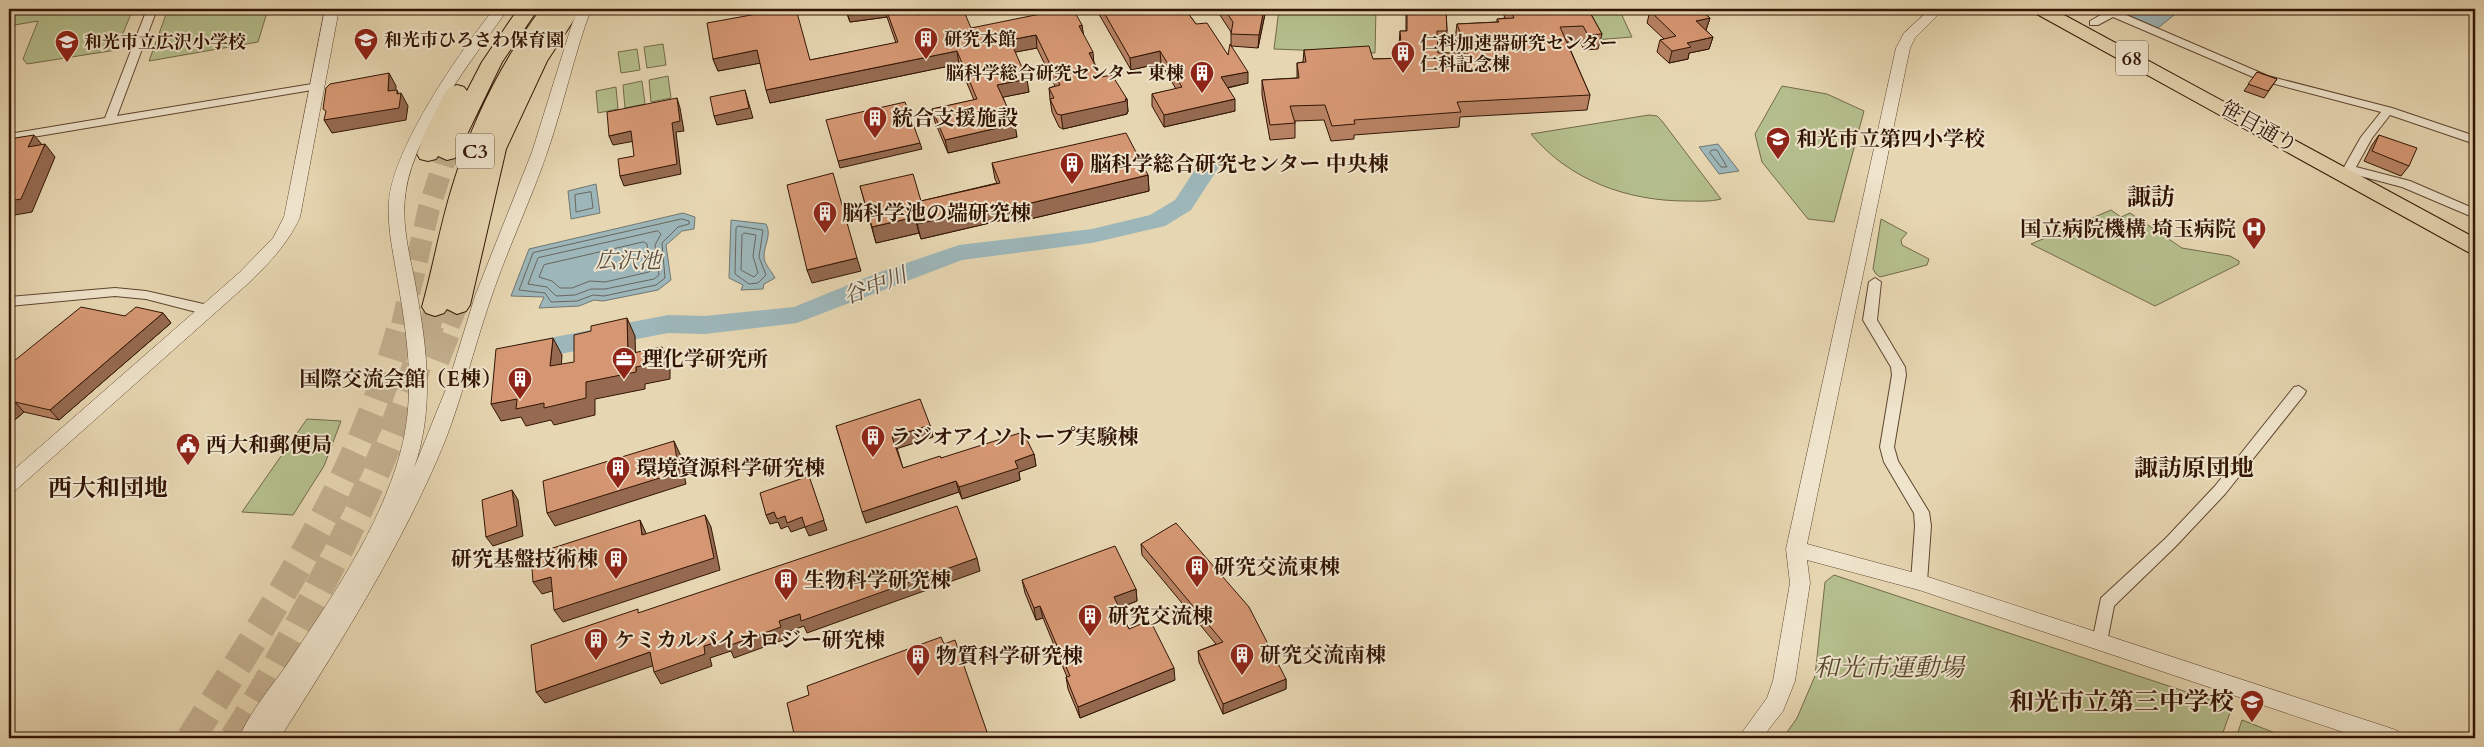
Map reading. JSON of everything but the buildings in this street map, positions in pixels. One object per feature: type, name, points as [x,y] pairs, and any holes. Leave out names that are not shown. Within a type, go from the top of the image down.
[{"type":"highway","points":[[438,153],[452,99],[503,9]]},
{"type":"highway","name":"C3","points":[[438,153],[492,62],[528,9]]},
{"type":"highway","name":"C3","points":[[435,307],[469,169],[491,109],[516,63],[551,9]]},
{"type":"highway","points":[[457,305],[495,149],[537,60],[571,9]]},
{"type":"main road","points":[[2030,9],[2223,116],[2352,175]]},
{"type":"main road","name":"笹目通り","points":[[2041,9],[2318,151],[2352,175],[2475,237]]},
{"type":"main road","name":"笹目通り","points":[[2053,9],[2352,175],[2475,247]]},
{"type":"main road","points":[[2068,9],[2098,16],[2318,151]]},
{"type":"street","points":[[110,120],[152,9]]},
{"type":"street","points":[[9,485],[208,310],[266,256],[289,225],[332,9]]},
{"type":"street","points":[[250,738],[365,555],[400,484],[418,413],[419,373],[400,237],[398,191],[402,174],[423,128],[467,53],[503,9]]},
{"type":"street","points":[[268,738],[331,640],[400,520],[426,465],[454,394],[483,296],[547,132],[559,91],[566,55],[584,9]]},
{"type":"street","points":[[1749,738],[1775,704],[1784,681],[1800,583],[1796,549],[1903,48],[1909,36],[1937,9]]},
{"type":"street","points":[[2098,16],[2114,14],[2264,78],[2388,110],[2475,140]]},
{"type":"street","points":[[2098,16],[2114,14]]},
{"type":"street","points":[[9,138],[318,86]]},
{"type":"street","points":[[2388,110],[2367,138],[2352,175],[2406,184],[2475,214]]},
{"type":"street","points":[[1875,282],[1870,320],[1898,366],[1899,376],[1887,447],[1891,462],[1920,512],[1923,526],[1919,582]]},
{"type":"street","points":[[9,302],[123,292],[208,310]]},
{"type":"street","points":[[2100,642],[2107,603],[2171,542],[2220,490],[2299,391]]},
{"type":"street","points":[[1796,549],[1919,582],[2390,738]]},
{"type":"green space","points":[[9,9],[133,9],[116,50],[27,64],[23,59],[38,21],[9,26]]},
{"type":"green space","points":[[168,9],[268,9],[258,42],[149,61]]},
{"type":"green space","points":[[1279,9],[1376,9],[1375,53],[1274,49]]},
{"type":"green space","points":[[1571,9],[1619,9],[1632,37],[1594,40]]},
{"type":"green space","points":[[663,44],[666,65],[647,68],[644,47]]},
{"type":"green space","points":[[637,49],[640,70],[621,73],[618,52]]},
{"type":"green space","points":[[668,76],[671,98],[651,102],[649,80]]},
{"type":"green space","points":[[642,81],[645,104],[625,108],[623,85]]},
{"type":"green space","points":[[1782,86],[1827,94],[1864,111],[1834,222],[1808,219],[1762,162],[1755,134]]},
{"type":"green space","points":[[616,87],[618,109],[598,113],[596,91]]},
{"type":"green space","points":[[1649,115],[1657,116],[1662,121],[1721,199],[1712,201],[1664,200],[1621,192],[1601,185],[1563,164],[1531,134]]},
{"type":"green space","points":[[2111,210],[2121,217],[2130,213],[2182,248],[2230,256],[2239,261],[2239,264],[2155,306],[2031,244]]},
{"type":"green space","points":[[1881,219],[1907,233],[1901,240],[1902,245],[1929,259],[1927,265],[1880,277],[1876,274],[1873,269]]},
{"type":"green space","points":[[307,419],[341,421],[324,466],[293,515],[242,512]]},
{"type":"green space","name":"和光市運動場","points":[[1834,575],[2232,707],[2221,738],[1783,738],[1797,718],[1815,676],[1825,582]]},
{"type":"green space","points":[[2242,720],[2288,738],[2236,738]]},
{"type":"water","points":[[2119,9],[2158,9],[2174,15],[2158,28],[2121,12]]},
{"type":"water","points":[[1718,144],[1739,171],[1719,174],[1699,147]]},
{"type":"water","points":[[596,184],[600,213],[571,219],[568,191]]},
{"type":"water","name":"広沢池","points":[[683,213],[695,217],[694,229],[682,231],[666,245],[671,280],[658,290],[603,301],[594,300],[579,306],[539,308],[544,297],[511,296],[529,249]]},
{"type":"water","points":[[731,220],[766,224],[768,228],[764,259],[775,278],[764,284],[763,289],[741,290],[743,285],[729,278]]},
{"type":"waterway","name":"谷中川","points":[[524,352],[668,324],[705,325],[797,315],[888,278],[959,253],[1092,236],[1157,221],[1183,205],[1212,161]]},
{"type":"tunnel","points":[[402,325],[429,208],[447,153]]},
{"type":"tunnel","points":[[449,325],[457,305]]},
{"type":"tunnel","points":[[430,325],[435,307]]},
{"type":"tunnel","points":[[191,738],[284,590],[340,487],[364,434],[385,380],[402,324]]},
{"type":"tunnel","points":[[234,738],[260,696],[339,550],[389,440],[430,324]]},
{"type":"tunnel","points":[[435,360],[449,324]]},
{"type":"place","name":"研究本館","points":[[926,60]]},
{"type":"place","name":"和光市ひろさわ保育園","points":[[366,61]]},
{"type":"place","name":"和光市立広沢小学校","points":[[67,63]]},
{"type":"place","name":"仁科加速器研究センター 仁科記念棟","points":[[1403,74]]},
{"type":"place","name":"脳科学総合研究センター 東棟","points":[[1202,94]]},
{"type":"place","name":"統合支援施設","points":[[875,139]]},
{"type":"place","name":"和光市立第四小学校","points":[[1778,160]]},
{"type":"place","name":"脳科学総合研究センター 中央棟","points":[[1072,185]]},
{"type":"place","name":"脳科学池の端研究棟","points":[[825,234]]},
{"type":"place","name":"国立病院機構 埼玉病院","points":[[2254,250]]},
{"type":"place","name":"理化学研究所","points":[[624,380]]},
{"type":"place","name":"国際交流会館（E棟）","points":[[520,400]]},
{"type":"place","name":"ラジオアイソトープ実験棟","points":[[873,458]]},
{"type":"place","name":"西大和郵便局","points":[[188,466]]},
{"type":"place","name":"環境資源科学研究棟","points":[[618,489]]},
{"type":"place","name":"研究基盤技術棟","points":[[616,580]]},
{"type":"place","name":"研究交流東棟","points":[[1197,588]]},
{"type":"place","name":"生物科学研究棟","points":[[786,601]]},
{"type":"place","name":"研究交流棟","points":[[1090,637]]},
{"type":"place","name":"ケミカルバイオロジー研究棟","points":[[596,661]]},
{"type":"place","name":"研究交流南棟","points":[[1242,676]]},
{"type":"place","name":"物質科学研究棟","points":[[918,677]]},
{"type":"place","name":"和光市立第三中学校","points":[[2252,723]]},
{"type":"district","name":"諏訪","points":[[2151,197]]},
{"type":"district","name":"諏訪原団地","points":[[2194,468]]},
{"type":"district","name":"西大和団地","points":[[108,488]]}]
